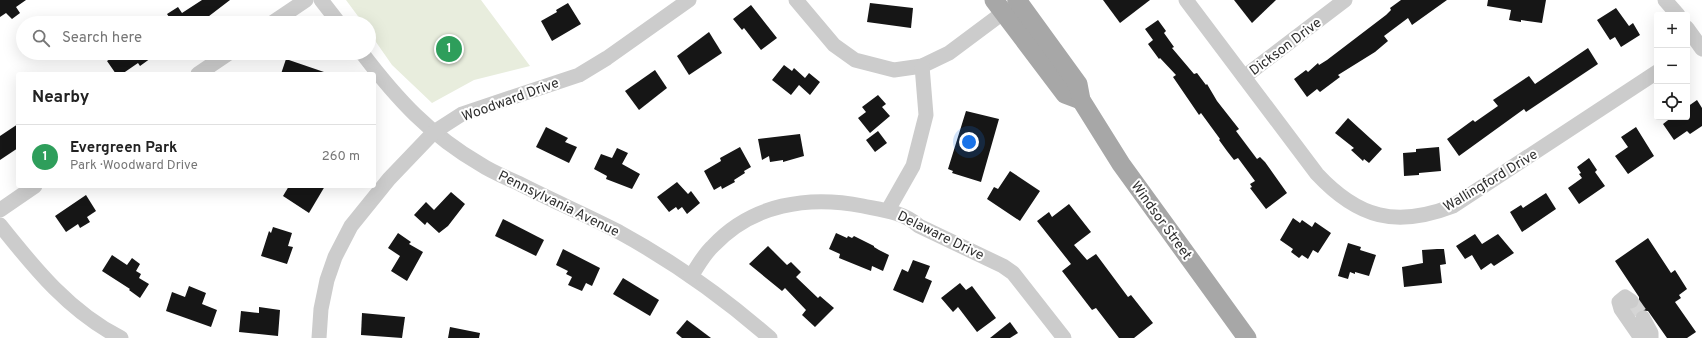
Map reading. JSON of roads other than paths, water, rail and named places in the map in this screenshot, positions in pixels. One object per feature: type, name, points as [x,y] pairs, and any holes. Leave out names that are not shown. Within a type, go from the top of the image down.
[{"type":"main road","name":"Windsor Street","points":[[1019,1],[1078,84],[1081,100],[1121,164],[1248,338]]},
{"type":"main road","points":[[998,6],[1065,94],[1081,100]]},
{"type":"street","points":[[282,16],[306,0]]},
{"type":"street","points":[[321,0],[334,16]]},
{"type":"street","name":"Woodward Drive","points":[[319,338],[321,309],[327,280],[351,226],[389,179],[434,132],[462,114],[579,75],[607,58],[689,0]]},
{"type":"street","points":[[796,0],[834,45],[855,60],[894,70],[922,66],[949,53],[998,6],[1019,1]]},
{"type":"street","name":"Wallingford Drive","points":[[1186,0],[1317,174],[1331,189],[1349,203],[1365,211],[1386,216],[1414,217],[1436,213],[1453,206],[1654,74]]},
{"type":"street","name":"Dickson Drive","points":[[1244,77],[1345,0]]},
{"type":"street","points":[[1665,0],[1675,12]]},
{"type":"street","points":[[1690,35],[1696,48]]},
{"type":"street","points":[[201,72],[219,60]]},
{"type":"street","name":"Pennsylvania Avenue","points":[[368,60],[399,100],[420,121],[480,165],[618,232],[708,286],[770,338]]},
{"type":"street","points":[[888,210],[913,166],[926,115],[922,66]]},
{"type":"street","points":[[0,210],[32,188]]},
{"type":"street","name":"Delaware Drive","points":[[691,276],[712,246],[725,234],[758,213],[789,204],[812,200],[839,201],[888,210],[908,217],[919,226],[1003,266],[1013,273],[1064,338]]},
{"type":"street","points":[[0,225],[34,268],[58,294],[84,314],[121,338]]},
{"type":"street","points":[[1631,301],[1625,297],[1619,302],[1621,309],[1641,338]]},
{"type":"street","points":[[1643,318],[1649,328],[1651,338]]},
{"type":"tunnel","points":[[1631,301],[1643,318]]},
{"type":"place","name":"Evergreen Park","points":[[449,49]]}]
